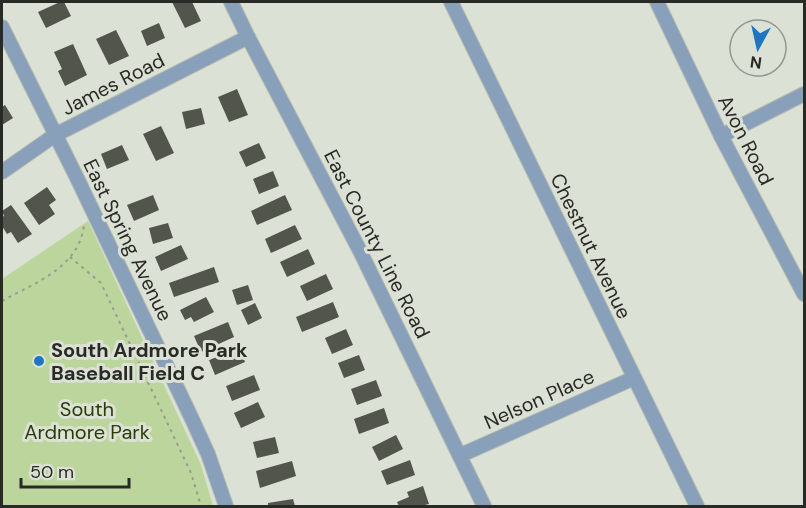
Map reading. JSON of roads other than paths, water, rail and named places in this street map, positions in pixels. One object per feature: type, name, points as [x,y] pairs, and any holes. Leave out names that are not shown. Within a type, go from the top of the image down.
[{"type":"street","name":"East County Line Road","points":[[231,2],[360,250],[484,507]]},
{"type":"street","name":"Chestnut Avenue","points":[[451,2],[697,507]]},
{"type":"street","name":"Avon Road","points":[[657,2],[721,136],[804,294]]},
{"type":"street","name":"East Spring Avenue","points":[[2,27],[192,419],[208,454],[226,507]]},
{"type":"street","name":"James Road","points":[[2,172],[55,135],[248,37]]},
{"type":"street","points":[[721,136],[804,94]]},
{"type":"street","name":"Nelson Place","points":[[460,455],[634,378]]},
{"type":"place","name":"South Ardmore Park Baseball Field C","points":[[39,361]]},
{"type":"park label","name":"South Ardmore Park","points":[[87,420]]}]
